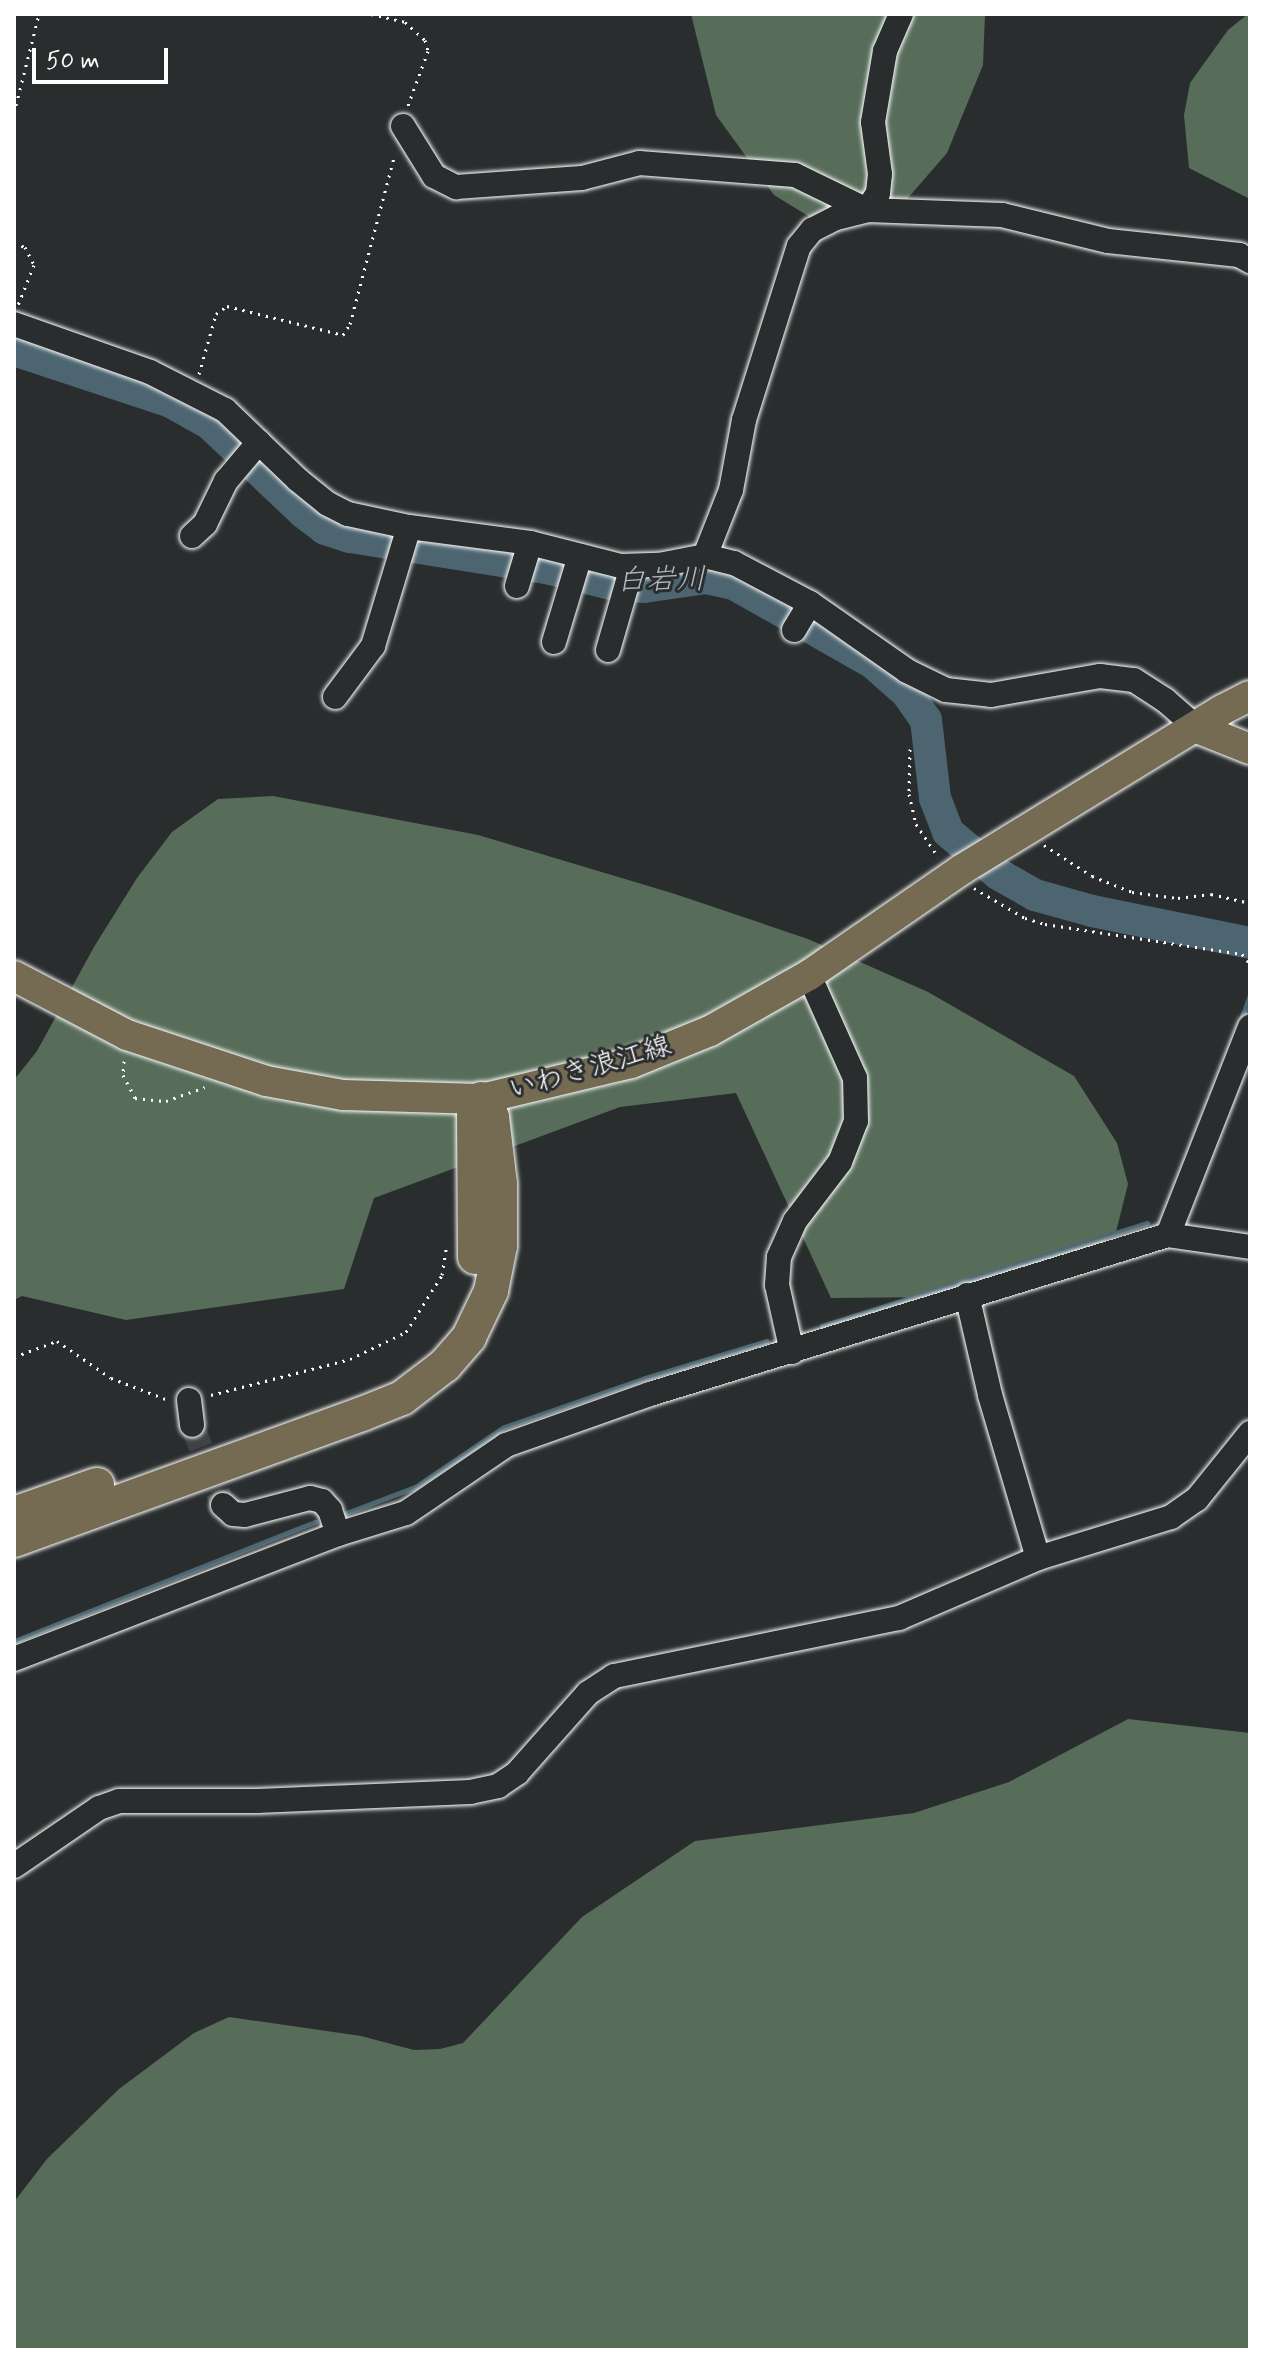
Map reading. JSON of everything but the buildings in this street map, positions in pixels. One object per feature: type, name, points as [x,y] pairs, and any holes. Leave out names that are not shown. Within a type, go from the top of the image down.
[{"type":"highway","points":[[14,1514],[291,1418],[355,1399],[390,1383],[431,1352],[462,1309],[474,1273],[477,1234],[472,1121],[481,1099]]},
{"type":"highway","points":[[14,1540],[402,1398],[445,1365],[469,1337],[491,1291],[500,1246],[500,1184],[492,1117],[481,1099]]},
{"type":"main road","name":"いわき浪江線","points":[[14,976],[127,1035],[198,1061],[281,1084],[343,1095],[481,1099],[631,1063],[710,1031],[809,975],[958,873],[1222,710],[1250,696]]},
{"type":"main road","points":[[1197,728],[1250,749]]},
{"type":"street","points":[[867,210],[878,193],[880,174],[873,122],[882,65],[901,14]]},
{"type":"street","points":[[403,126],[434,176],[456,187],[582,178],[639,163],[795,175],[867,210]]},
{"type":"street","points":[[705,556],[731,490],[744,420],[799,246],[812,230],[836,218],[867,210],[1002,215],[1108,241],[1239,255],[1250,261]]},
{"type":"street","points":[[14,324],[150,372],[194,393],[225,410],[253,450],[328,504],[406,538],[524,563],[577,567],[629,578],[705,556],[734,563],[803,615],[946,690],[991,695],[1100,676],[1134,680],[1165,700],[1197,728]]},
{"type":"street","points":[[192,536],[205,524],[226,481],[253,450]]},
{"type":"street","points":[[335,697],[373,646],[406,538]]},
{"type":"street","points":[[554,642],[577,567]]},
{"type":"street","points":[[608,650],[629,578]]},
{"type":"street","points":[[792,1352],[777,1285],[779,1257],[795,1221],[840,1162],[856,1121],[855,1078],[809,975]]},
{"type":"street","points":[[1168,1235],[1250,1027]]},
{"type":"street","points":[[14,1659],[338,1534],[406,1513],[506,1445],[650,1394],[1168,1235],[1250,1247]]},
{"type":"street","points":[[967,1295],[990,1395],[1038,1558]]},
{"type":"street","points":[[189,1400],[192,1425]]},
{"type":"street","points":[[14,1866],[99,1808],[119,1801],[272,1801],[470,1792],[498,1786],[517,1773],[588,1693],[614,1676],[899,1618],[1038,1558],[1171,1517],[1197,1499],[1250,1433]]},
{"type":"street","points":[[223,1505],[233,1514],[245,1515],[310,1498],[322,1501],[330,1510],[338,1534]]},
{"type":"path","points":[[14,113],[39,14]]},
{"type":"path","points":[[194,393],[216,314],[222,308],[343,335],[350,324],[403,126],[428,51],[425,40],[405,22],[371,14]]},
{"type":"path","points":[[14,243],[25,247],[34,265],[14,315]]},
{"type":"path","points":[[910,749],[909,794],[916,824],[931,850],[958,873],[1025,918],[1242,954],[1250,964]]},
{"type":"path","points":[[1022,834],[1092,876],[1132,892],[1178,898],[1211,894],[1250,903]]},
{"type":"path","points":[[127,1035],[123,1075],[135,1098],[166,1101],[206,1087]]},
{"type":"path","points":[[14,1357],[57,1341],[111,1378],[165,1400],[189,1400],[350,1359],[406,1332],[442,1275],[449,1234]]},
{"type":"green space","points":[[691,14],[985,14],[983,65],[947,153],[901,206],[813,219],[774,195],[716,115]]},
{"type":"green space","points":[[1248,14],[1250,199],[1189,168],[1184,115],[1190,83],[1228,30]]},
{"type":"green space","points":[[273,796],[478,835],[675,894],[808,939],[928,992],[1074,1076],[1117,1143],[1128,1184],[1116,1232],[1069,1268],[939,1297],[831,1298],[736,1093],[620,1107],[374,1198],[344,1289],[126,1320],[22,1296],[14,1300],[14,1080],[37,1051],[94,947],[137,878],[172,832],[218,799]]},
{"type":"green space","points":[[1128,1719],[1250,1733],[1250,2350],[14,2350],[14,2202],[47,2159],[119,2089],[194,2033],[229,2017],[361,2036],[414,2050],[440,2049],[463,2043],[582,1917],[695,1841],[914,1813],[1009,1782]]},
{"type":"waterway","name":"白岩川","points":[[14,350],[171,402],[210,424],[325,529],[350,537],[546,568],[619,586],[644,587],[706,578],[734,584],[873,663],[907,693],[926,720],[935,798],[948,832],[998,874],[1035,895],[1092,911],[1250,943]]},
{"type":"waterway","points":[[1239,1025],[1250,995]]},
{"type":"waterway","points":[[822,1326],[1147,1223]]},
{"type":"waterway","points":[[346,1513],[415,1487],[504,1427],[645,1378],[766,1341]]},
{"type":"waterway","points":[[14,1641],[315,1522]]},
{"type":"tunnel","points":[[192,1425],[223,1505]]}]
